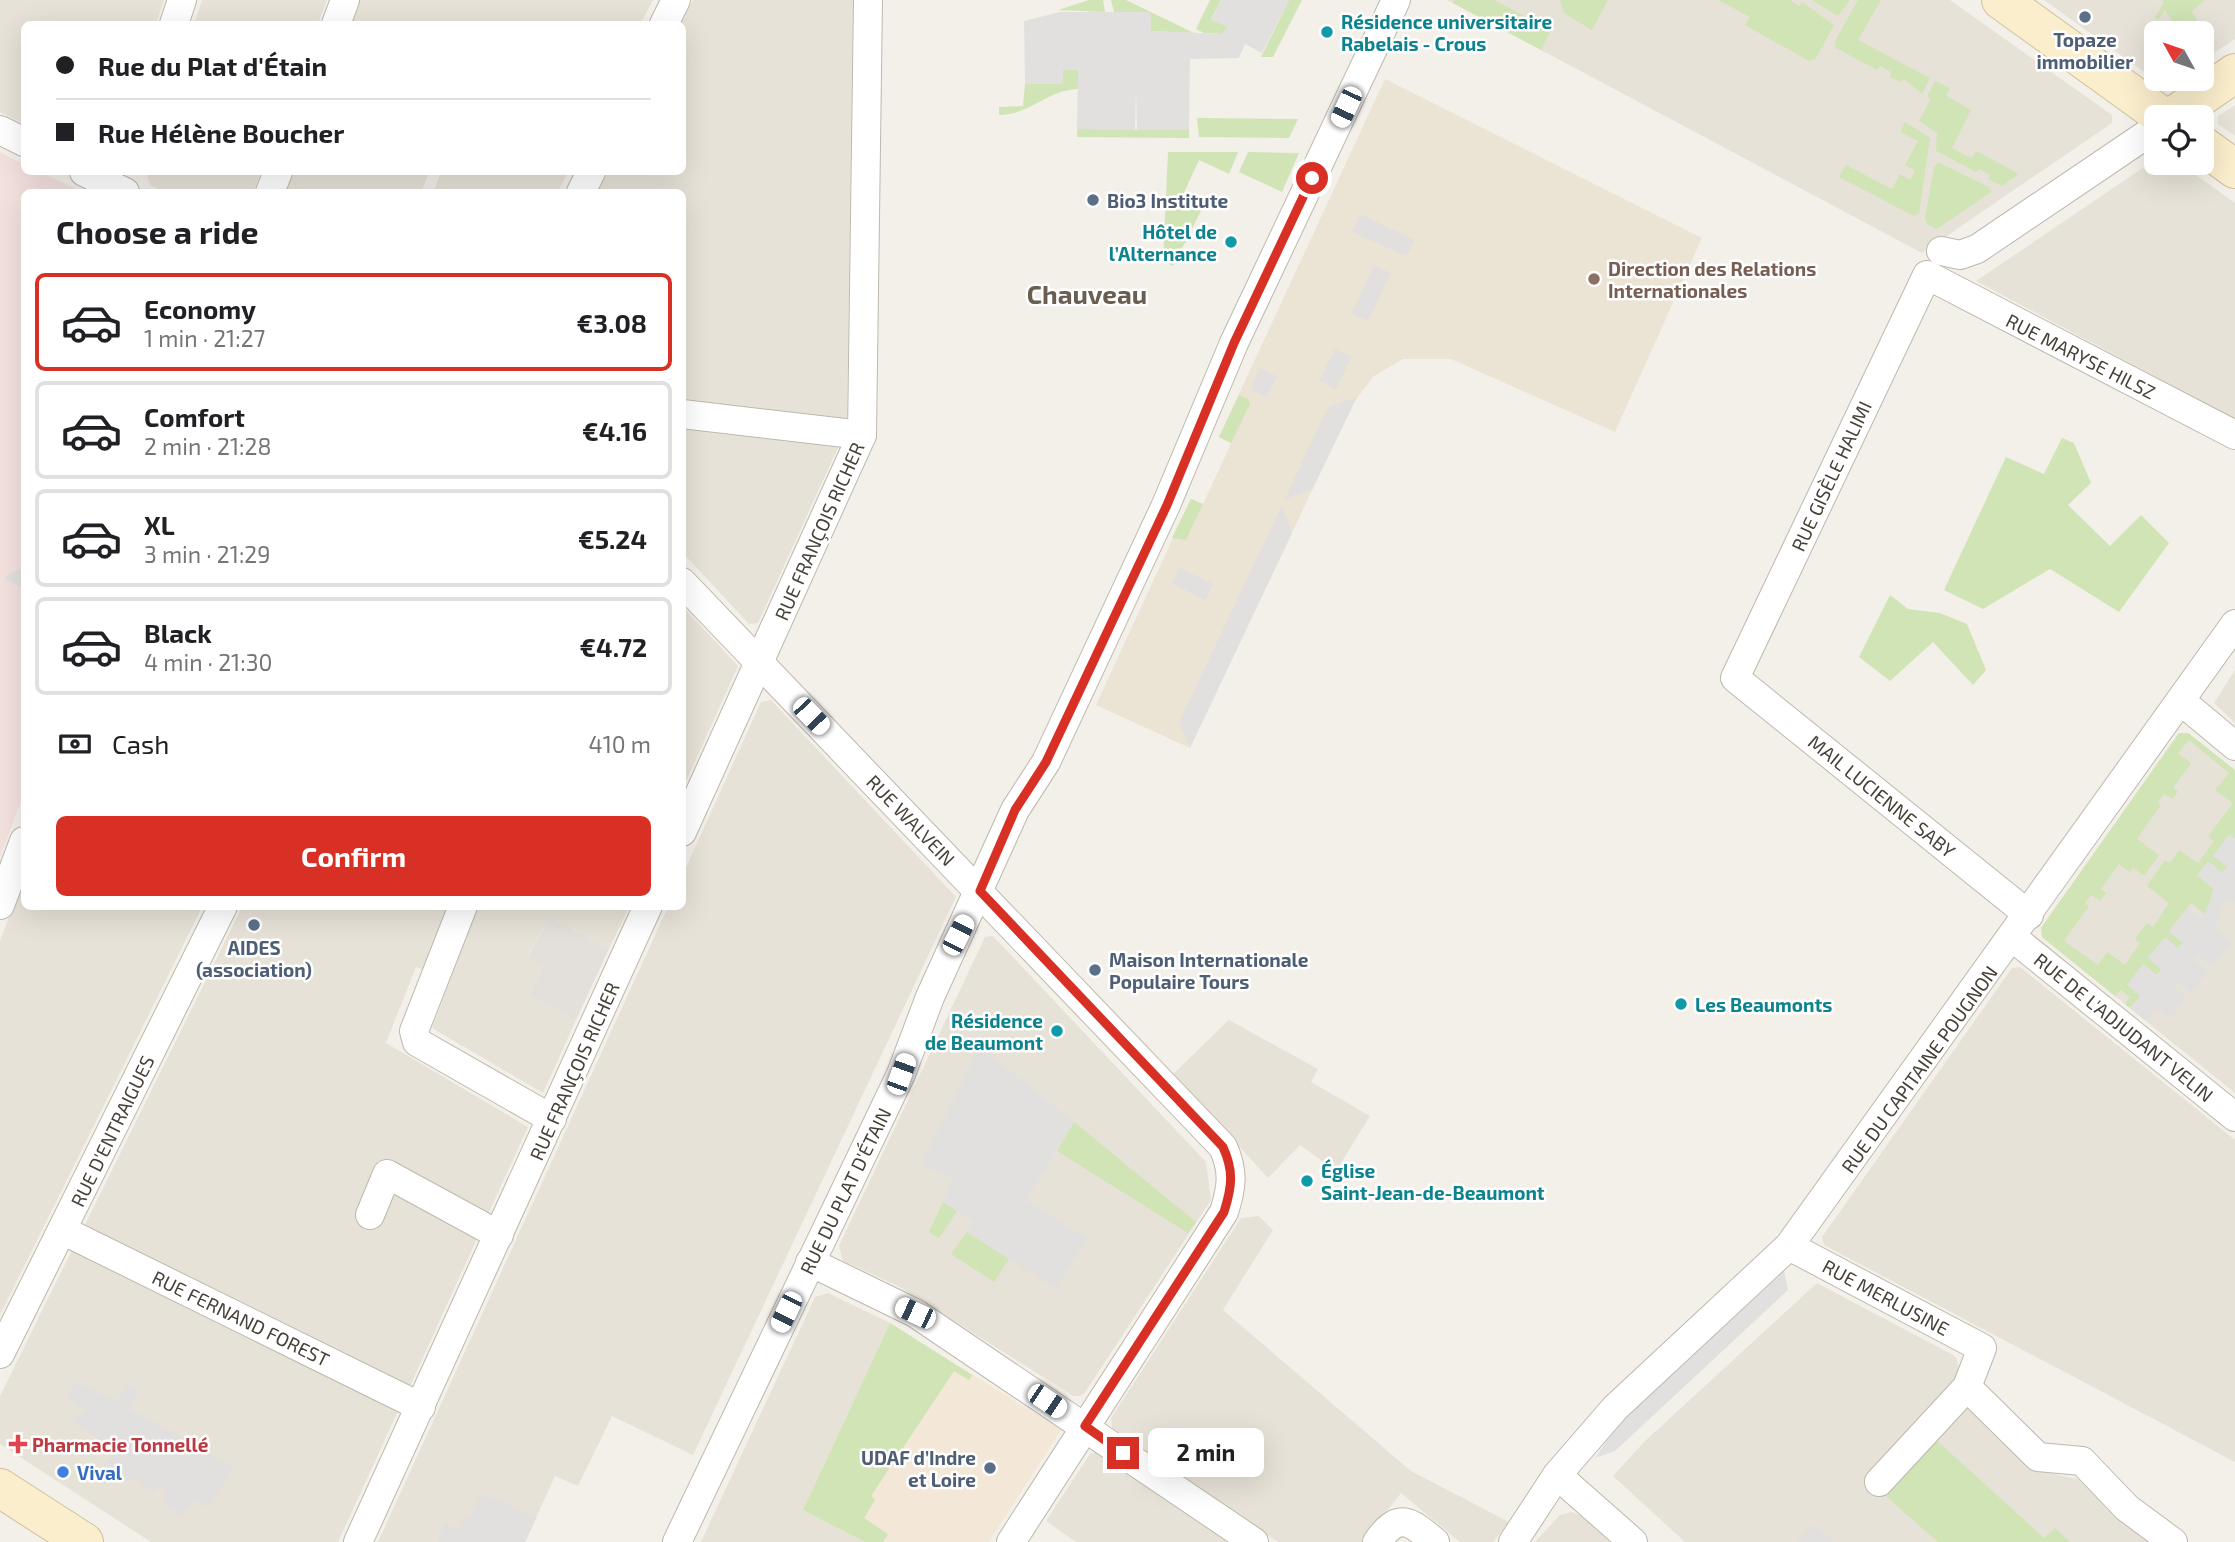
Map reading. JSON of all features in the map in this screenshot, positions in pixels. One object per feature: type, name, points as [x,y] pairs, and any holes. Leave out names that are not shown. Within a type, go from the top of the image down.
[{"type":"street","points":[[175,21],[182,0]]},
{"type":"street","points":[[336,21],[345,0]]},
{"type":"street","points":[[666,21],[676,0]]},
{"type":"street","name":"RUE FRANÇOIS RICHER","points":[[686,823],[862,435],[868,0]]},
{"type":"street","name":"RUE DU PLAT D'ÉTAIN","points":[[677,1542],[901,1074],[930,997],[1015,810],[1046,762],[1167,505],[1234,343],[1396,0]]},
{"type":"street","points":[[2001,0],[2146,105]]},
{"type":"street","points":[[2189,105],[2235,73]]},
{"type":"street","points":[[0,130],[21,140]]},
{"type":"street","points":[[1941,251],[1960,255],[1977,249],[2144,136]]},
{"type":"street","points":[[2214,154],[2235,169]]},
{"type":"street","points":[[93,175],[124,185]]},
{"type":"street","name":"RUE MARYSE HILSZ","points":[[1927,275],[2235,435]]},
{"type":"street","name":"RUE GISÈLE HALIMI","points":[[1735,678],[1927,275]]},
{"type":"street","points":[[686,414],[862,435]]},
{"type":"street","name":"RUE WALVEIN","points":[[686,586],[1223,1147],[1230,1163],[1231,1191],[1224,1212],[1085,1426]]},
{"type":"street","name":"RUE DU CAPITAINE POUGNON","points":[[1513,1542],[1557,1475],[1615,1408],[1789,1246],[2029,915],[2235,624]]},
{"type":"street","name":"MAIL LUCIENNE SABY","points":[[1735,678],[2029,915]]},
{"type":"street","points":[[2181,702],[2235,746]]},
{"type":"street","points":[[0,905],[21,849]]},
{"type":"street","name":"RUE D'ENTRAIGUES","points":[[0,1354],[221,910]]},
{"type":"street","points":[[461,910],[414,1031],[417,1042],[552,1119]]},
{"type":"street","name":"RUE FRANÇOIS RICHER","points":[[358,1542],[646,910]]},
{"type":"street","name":"RUE DE L'ADJUDANT VELIN","points":[[2012,937],[2235,1117]]},
{"type":"street","points":[[370,1215],[387,1174],[499,1235]]},
{"type":"street","name":"RUE FERNAND FOREST","points":[[62,1230],[421,1407]]},
{"type":"street","name":"RUE MERLUSINE","points":[[1789,1246],[1982,1348],[1967,1387]]},
{"type":"street","points":[[810,1262],[915,1313],[1254,1542]]},
{"type":"street","points":[[1879,1482],[1967,1387],[2038,1457],[2082,1461],[2127,1508],[2173,1542]]},
{"type":"street","points":[[1011,1542],[1085,1426]]},
{"type":"street","points":[[1557,1475],[1633,1542]]},
{"type":"street","points":[[0,1488],[84,1542]]},
{"type":"street","points":[[1377,1542],[1387,1528],[1401,1522],[1416,1526],[1436,1542]]},
{"type":"shaded area","points":[[0,0],[164,0],[157,21],[21,21],[21,122],[0,112]]},
{"type":"shaded area","points":[[202,0],[327,0],[319,21],[195,21]]},
{"type":"shaded area","points":[[357,0],[653,0],[642,21],[350,20]]},
{"type":"shaded area","points":[[693,0],[853,0],[847,421],[686,401],[686,189],[600,189],[606,175],[686,175],[686,21],[682,21]]},
{"type":"shaded area","points":[[1221,0],[1289,0],[1262,53],[1245,44],[1239,58],[1190,59],[1189,130],[1137,130],[1136,88],[1135,130],[1077,129],[1078,70],[1063,69],[1062,84],[1025,84],[1024,21],[1060,12],[1150,12],[1151,31],[1222,34],[1228,27],[1211,20]]},
{"type":"shaded area","points":[[1447,0],[1950,0],[2112,115],[2112,123],[1922,253]]},
{"type":"shaded area","points":[[2044,0],[2235,0],[2235,39],[2214,53],[2214,21],[2144,21],[2144,72]]},
{"type":"shaded area","points":[[1385,79],[1702,238],[1615,432],[1451,359],[1403,359],[1374,376],[1354,402],[1190,748],[1096,705],[1191,499],[1203,504],[1230,446],[1231,443],[1219,437]]},
{"type":"shaded area","points":[[2235,105],[2235,136],[2218,124],[2218,116]]},
{"type":"shaded area","points":[[0,152],[21,162],[21,175],[46,175],[77,189],[21,189],[21,801],[0,857]]},
{"type":"shaded area","points":[[2144,167],[2144,175],[2196,175],[2235,203],[2235,419],[1976,281]]},
{"type":"shaded area","points":[[147,175],[260,175],[254,189],[158,189],[150,185]]},
{"type":"shaded area","points":[[291,175],[428,175],[422,189],[286,189]]},
{"type":"shaded area","points":[[440,175],[566,175],[560,189],[434,189]]},
{"type":"shaded area","points":[[1360,214],[1415,240],[1406,256],[1352,232]]},
{"type":"shaded area","points":[[1374,265],[1391,273],[1368,321],[1351,314]]},
{"type":"shaded area","points":[[1335,349],[1352,357],[1336,389],[1319,381]]},
{"type":"shaded area","points":[[1260,368],[1277,376],[1267,398],[1250,390]]},
{"type":"shaded area","points":[[1357,397],[1312,490],[1285,499],[1328,407]]},
{"type":"shaded area","points":[[686,423],[840,443],[758,623],[749,624],[686,556]]},
{"type":"shaded area","points":[[1282,505],[1292,533],[1190,748],[1179,722]]},
{"type":"shaded area","points":[[1180,568],[1213,584],[1205,600],[1172,584]]},
{"type":"shaded area","points":[[18,569],[21,570],[21,587],[4,578]]},
{"type":"shaded area","points":[[686,610],[738,666],[686,781]]},
{"type":"shaded area","points":[[2235,670],[2235,723],[2214,703]]},
{"type":"shaded area","points":[[771,700],[956,897],[693,1455],[612,1416],[578,1486],[555,1476],[525,1542],[378,1542],[667,910],[686,910],[686,867],[761,702]]},
{"type":"shaded area","points":[[2179,733],[2188,733],[2235,770],[2235,1093],[2042,937],[2041,928]]},
{"type":"shaded area","points":[[2230,834],[2235,839],[2235,903],[2226,899],[2215,929],[2231,943],[2212,966],[2199,955],[2194,960],[2208,972],[2191,993],[2178,982],[2173,987],[2186,998],[2170,1019],[2156,1008],[2146,1021],[2130,1008],[2140,996],[2127,985],[2143,964],[2157,975],[2162,970],[2148,958],[2165,937],[2178,948],[2183,943],[2169,932],[2188,908],[2201,918],[2205,914],[2214,889],[2197,875],[2208,861],[2222,872],[2227,867],[2213,856]]},
{"type":"shaded area","points":[[21,885],[21,910],[201,910],[0,1315],[0,941]]},
{"type":"shaded area","points":[[241,910],[447,910],[424,970],[416,967],[386,1043],[528,1127],[485,1221],[389,1160],[381,1161],[375,1170],[388,1188],[480,1232],[410,1386],[85,1225]]},
{"type":"shaded area","points":[[477,910],[628,910],[609,949],[550,917],[528,956],[544,965],[529,996],[576,1020],[543,1093],[432,1028]]},
{"type":"shaded area","points":[[550,917],[609,949],[576,1020],[529,996],[544,965],[528,957]]},
{"type":"shaded area","points":[[993,936],[1206,1162],[1211,1200],[1084,1394],[1079,1396],[1073,1396],[900,1287],[843,1261],[839,1246],[985,937]]},
{"type":"shaded area","points":[[2020,967],[2235,1140],[2235,1462],[1824,1245],[1822,1237],[2012,968]]},
{"type":"shaded area","points":[[1229,1020],[1318,1069],[1311,1082],[1370,1116],[1336,1171],[1300,1145],[1268,1178],[1173,1074]]},
{"type":"shaded area","points":[[980,1046],[1074,1122],[1026,1200],[1088,1239],[1055,1289],[967,1232],[973,1221],[943,1202],[954,1178],[921,1165]]},
{"type":"shaded area","points":[[1259,1216],[1273,1230],[1223,1310],[1411,1471],[1509,1522],[1493,1542],[1460,1542],[1401,1493],[1363,1542],[1278,1542],[1112,1428],[1111,1418],[1241,1218]]},
{"type":"shaded area","points":[[72,1250],[398,1411],[338,1542],[151,1542],[0,1444],[0,1396]]},
{"type":"shaded area","points":[[1784,1271],[1788,1290],[1615,1451],[1595,1458],[1619,1423]]},
{"type":"shaded area","points":[[1817,1283],[1953,1355],[1957,1359],[1964,1399],[1970,1411],[2034,1470],[2078,1479],[2148,1542],[1685,1542],[1613,1476],[1644,1442]]},
{"type":"shaded area","points":[[828,1293],[890,1323],[803,1510],[865,1542],[701,1542],[815,1297]]},
{"type":"shaded area","points":[[890,1323],[1061,1430],[989,1542],[865,1542],[803,1510]]},
{"type":"shaded area","points":[[77,1382],[117,1402],[127,1384],[139,1390],[130,1410],[176,1433],[233,1468],[209,1508],[194,1500],[182,1516],[163,1504],[167,1496],[165,1490],[158,1487],[154,1492],[132,1477],[128,1482],[104,1465],[114,1450],[70,1421],[86,1410],[66,1397]]},
{"type":"shaded area","points":[[1097,1452],[1229,1542],[1076,1542],[1046,1521],[1090,1454]]},
{"type":"shaded area","points":[[487,1495],[537,1517],[525,1542],[437,1542],[445,1523],[458,1529],[464,1516],[469,1517],[478,1497]]},
{"type":"shaded area","points":[[1571,1512],[1580,1515],[1610,1542],[1535,1542],[1560,1515]]},
{"type":"shaded area","points":[[1814,1524],[1834,1542],[1797,1542]]},
{"type":"green space","points":[[1089,0],[1103,0],[1105,12],[1058,10]]},
{"type":"green space","points":[[1111,0],[1126,0],[1194,33],[1151,31],[1150,12],[1114,12]]},
{"type":"green space","points":[[1210,0],[1221,0],[1211,19],[1228,27],[1222,34],[1204,33],[1196,29]]},
{"type":"green space","points":[[1289,0],[1302,0],[1273,57],[1261,57]]},
{"type":"green space","points":[[1454,0],[1494,0],[1551,30],[1541,50],[1453,3]]},
{"type":"green space","points":[[1560,0],[1608,0],[1592,30],[1564,13]]},
{"type":"green space","points":[[1718,0],[1790,0],[1799,6],[1802,2],[1834,25],[1816,58],[1809,61],[1745,25],[1750,17]]},
{"type":"green space","points":[[1812,0],[1850,0],[1838,16]]},
{"type":"green space","points":[[1858,0],[1881,0],[1858,40],[1930,78],[1922,94],[1904,79],[1901,82],[1890,77],[1891,72],[1880,66],[1877,70],[1836,48],[1835,41]]},
{"type":"green space","points":[[2162,0],[2205,0],[2192,11],[2196,21],[2172,21],[2165,10],[2158,20],[2155,18],[2164,2]]},
{"type":"green space","points":[[1063,69],[1078,70],[1078,89],[1057,93],[1020,111],[999,115],[999,107],[1023,106],[1025,84],[1062,84]]},
{"type":"green space","points":[[1935,81],[1950,88],[1946,96],[1971,110],[1952,148],[1971,158],[1977,151],[2019,174],[2002,186],[1988,179],[1990,175],[1979,169],[1976,172],[1936,151],[1937,133],[1919,121],[1931,99],[1927,97]]},
{"type":"green space","points":[[1197,118],[1298,119],[1289,138],[1199,137]]},
{"type":"green space","points":[[1905,122],[1930,138],[1919,213],[1914,216],[1839,177],[1846,165],[1892,189],[1900,174],[1910,180],[1915,171],[1905,165],[1918,141],[1900,132]]},
{"type":"green space","points":[[1077,129],[1189,130],[1189,138],[1077,137]]},
{"type":"green space","points":[[1168,152],[1238,152],[1229,174],[1199,160],[1181,199],[1202,209],[1173,266],[1163,261]]},
{"type":"green space","points":[[1248,152],[1299,153],[1282,192],[1239,172]]},
{"type":"green space","points":[[1938,162],[1989,187],[1991,192],[1937,229],[1927,224],[1925,218],[1934,167]]},
{"type":"green space","points":[[1239,395],[1248,399],[1250,404],[1231,443],[1219,437]]},
{"type":"green space","points":[[2062,438],[2074,443],[2091,483],[2068,505],[2110,546],[2141,515],[2169,543],[2119,612],[2050,569],[1983,609],[1944,590],[2006,457],[2044,474]]},
{"type":"green space","points":[[1191,499],[1203,504],[1186,540],[1172,538]]},
{"type":"green space","points":[[1890,595],[1908,609],[1940,613],[1967,624],[1986,670],[1973,685],[1933,642],[1890,681],[1859,657]]},
{"type":"green space","points":[[2179,733],[2188,733],[2235,770],[2235,839],[2230,835],[2227,867],[2223,872],[2198,876],[2214,889],[2205,914],[2191,903],[2169,931],[2183,943],[2178,948],[2165,938],[2148,958],[2162,969],[2157,975],[2127,985],[2140,996],[2130,1008],[2125,1004],[2130,997],[2121,990],[2115,996],[2042,937],[2041,928]],"holes":[[[2189,740],[2229,773],[2215,790],[2233,803],[2208,837],[2214,841],[2198,863],[2179,850],[2170,863],[2165,860],[2147,886],[2169,903],[2153,927],[2147,923],[2135,939],[2140,943],[2125,965],[2107,952],[2098,965],[2064,941],[2089,906],[2085,903],[2091,895],[2100,901],[2106,893],[2101,889],[2119,864],[2130,872],[2133,868],[2144,876],[2159,855],[2137,839],[2161,805],[2158,802],[2164,794],[2173,799],[2178,791],[2173,788],[2191,763],[2178,753]]]},
{"type":"green space","points":[[1074,1122],[1196,1222],[1188,1233],[1057,1151]]},
{"type":"green space","points":[[943,1202],[957,1211],[939,1238],[929,1232]]},
{"type":"green space","points":[[967,1232],[1009,1259],[994,1282],[951,1254]]},
{"type":"green space","points":[[890,1323],[972,1375],[969,1380],[954,1371],[871,1496],[875,1500],[864,1518],[888,1534],[883,1542],[865,1542],[803,1510]]},
{"type":"green space","points":[[1932,1436],[2044,1538],[2055,1528],[2070,1542],[1938,1542],[1881,1492]]},
{"type":"place","name":"Topaze immobilier","points":[[2085,17]]},
{"type":"place","name":"Résidence universitaire Rabelais - Crous","points":[[1327,32]]},
{"type":"place","name":"Bio3 Institute","points":[[1093,200]]},
{"type":"place","name":"Hôtel de l’Alternance","points":[[1231,242]]},
{"type":"place","name":"Direction des Relations Internationales","points":[[1594,279]]},
{"type":"place","name":"AIDES (association)","points":[[254,925]]},
{"type":"place","name":"Maison Internationale Populaire Tours","points":[[1095,970]]},
{"type":"place","name":"Les Beaumonts","points":[[1681,1004]]},
{"type":"place","name":"Résidence de Beaumont","points":[[1057,1031]]},
{"type":"place","name":"Église Saint-Jean-de-Beaumont","points":[[1307,1181]]},
{"type":"place","name":"Pharmacie Tonnellé","points":[[18,1444]]},
{"type":"place","name":"UDAF d’Indre et Loire","points":[[990,1468]]},
{"type":"place","name":"Vival","points":[[63,1472]]},
{"type":"district","name":"Chauveau","points":[[1087,293]]},
{"type":"route","points":[[1123,1453],[1085,1426],[1224,1212],[1233,1175],[1230,1163],[1223,1147],[980,891],[1015,810],[1046,762],[1167,505],[1234,343],[1312,178]]}]
